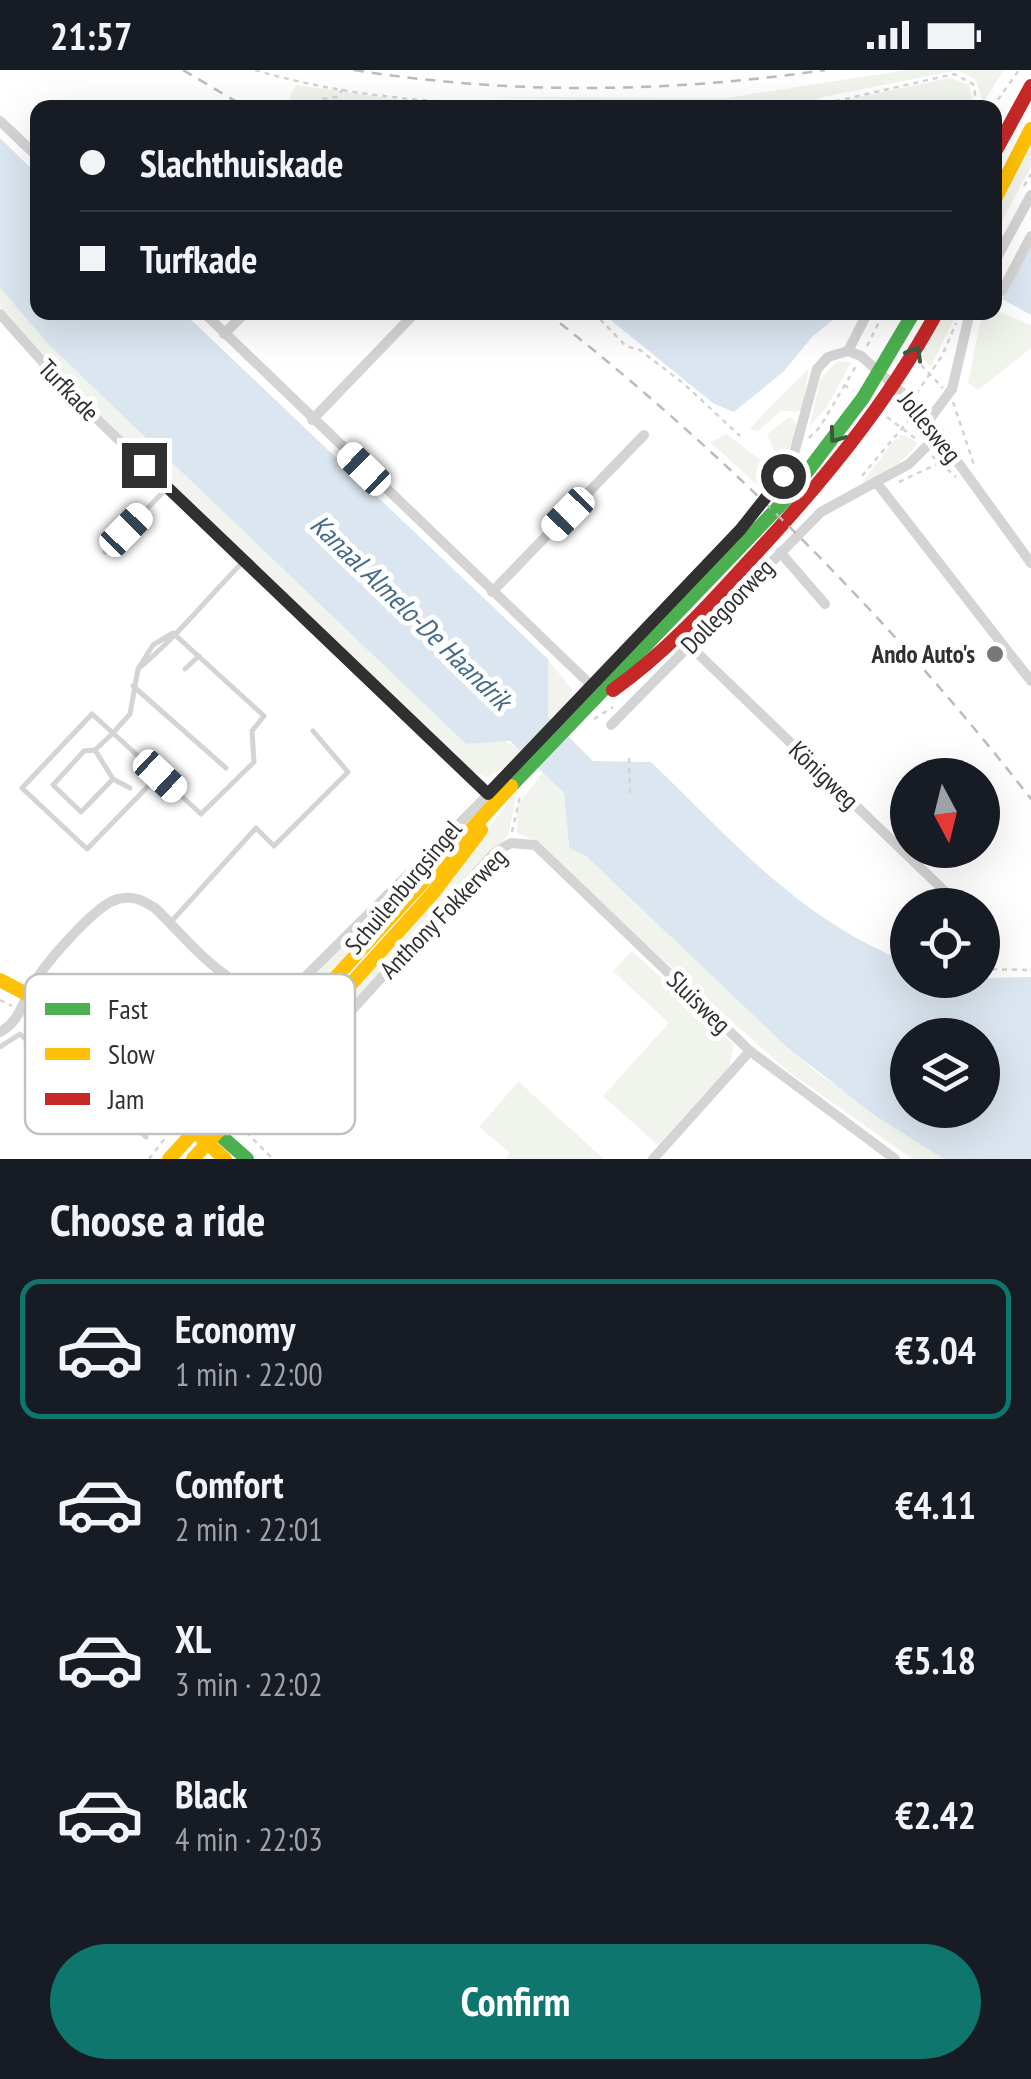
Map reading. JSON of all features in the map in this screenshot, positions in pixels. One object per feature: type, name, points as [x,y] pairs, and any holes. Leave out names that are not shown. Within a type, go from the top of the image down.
[{"type":"main road","points":[[1002,139],[1031,86]]},
{"type":"main road","points":[[1002,186],[1031,130]]},
{"type":"main road","name":"Schuilenburgsingel","points":[[336,974],[494,797],[788,497],[880,371],[909,320]]},
{"type":"main road","name":"Schuilenburgsingel","points":[[594,693],[660,654],[718,595],[837,464],[896,386],[933,320]]},
{"type":"main road","name":"Schuilenburgsingel","points":[[355,979],[433,893],[494,797]]},
{"type":"main road","points":[[0,980],[25,992]]},
{"type":"main road","name":"Schuilenburgsingel","points":[[170,1159],[193,1134]]},
{"type":"main road","points":[[208,1134],[225,1159]]},
{"type":"main road","name":"Schuilenburgsingel","points":[[192,1159],[216,1134]]},
{"type":"main road","points":[[212,1138],[247,1159]]},
{"type":"street","points":[[0,121],[30,149]]},
{"type":"street","points":[[1002,249],[1031,195]]},
{"type":"street","points":[[1002,291],[1031,236]]},
{"type":"street","name":"Turfkade","points":[[0,314],[74,397],[494,797]]},
{"type":"street","points":[[211,320],[594,693],[740,530],[783,476],[799,444],[816,369],[828,357],[848,352],[864,320]]},
{"type":"street","points":[[224,334],[238,320]]},
{"type":"street","points":[[312,420],[408,320]]},
{"type":"street","points":[[929,420],[949,396],[968,320]]},
{"type":"street","name":"Jollesweg","points":[[848,352],[880,371],[929,420],[1031,563]]},
{"type":"street","name":"Dollegoorweg","points":[[611,726],[821,512],[848,493],[909,464],[940,433]]},
{"type":"street","points":[[492,592],[644,435]]},
{"type":"street","points":[[876,482],[1031,681]]},
{"type":"street","points":[[780,552],[825,604]]},
{"type":"street","name":"Königweg","points":[[689,645],[941,888]]},
{"type":"street","points":[[303,974],[494,797]]},
{"type":"street","name":"Sluisweg","points":[[511,843],[535,845],[750,1051],[895,1159]]},
{"type":"street","name":"Anthony Fokkerweg","points":[[355,1007],[494,852],[511,843]]},
{"type":"street","points":[[41,974],[114,900],[140,898],[229,974]]},
{"type":"street","points":[[0,1032],[25,1002]]},
{"type":"street","points":[[653,1159],[750,1051]]},
{"type":"lane","points":[[105,552],[168,487]]},
{"type":"lane","points":[[147,657],[159,651],[244,561]]},
{"type":"lane","points":[[114,780],[81,812],[53,784],[84,751],[95,750],[130,714],[138,670],[152,645],[173,633]]},
{"type":"lane","points":[[160,776],[87,849],[22,788],[92,714],[160,776],[201,814],[254,762],[252,731],[264,716],[173,633]]},
{"type":"lane","points":[[185,669],[199,656]]},
{"type":"lane","points":[[133,686],[226,768]]},
{"type":"lane","points":[[170,922],[256,828],[274,846],[348,772],[313,732]]},
{"type":"lane","points":[[95,750],[114,780],[130,788]]},
{"type":"lane","points":[[0,1047],[20,1034],[25,1039]]},
{"type":"lane","points":[[143,1134],[146,1137]]},
{"type":"path","points":[[255,70],[432,100]]},
{"type":"path","points":[[997,100],[1018,70]]},
{"type":"path","points":[[841,100],[954,74],[973,84],[976,100]]},
{"type":"path","points":[[322,100],[337,97],[344,88]]},
{"type":"path","points":[[601,320],[626,346],[640,350],[704,400],[740,436]]},
{"type":"path","points":[[874,334],[880,320]]},
{"type":"path","points":[[848,493],[908,420],[912,402],[932,372],[956,320]]},
{"type":"path","name":"Jollesweg","points":[[932,372],[962,420],[976,486]]},
{"type":"path","points":[[799,444],[820,427],[844,385]]},
{"type":"path","points":[[584,726],[623,702],[634,701]]},
{"type":"path","points":[[630,758],[630,797]]},
{"type":"path","points":[[511,843],[513,814],[522,792]]},
{"type":"path","points":[[927,888],[931,879]]},
{"type":"path","points":[[1000,969],[1031,970]]},
{"type":"path","points":[[0,1000],[25,1013]]},
{"type":"path","points":[[163,1134],[166,1138]]},
{"type":"path","points":[[249,1134],[273,1159]]},
{"type":"path","points":[[149,1159],[166,1138],[174,1136]]},
{"type":"shaded area","points":[[907,70],[958,70],[816,100],[489,97],[726,98]]},
{"type":"shaded area","points":[[958,70],[1004,70],[984,100],[976,80]]},
{"type":"shaded area","points":[[950,78],[969,85],[972,100],[845,100]]},
{"type":"shaded area","points":[[296,85],[402,100],[293,100],[289,98]]},
{"type":"shaded area","points":[[1031,146],[1031,167],[1002,220],[1002,199]]},
{"type":"shaded area","points":[[0,288],[51,347],[466,744],[503,740],[521,750],[506,767],[487,777],[472,772],[79,395],[0,307]]},
{"type":"shaded area","points":[[1002,313],[1031,325],[1031,348],[978,390],[968,383],[981,320],[1002,320]]},
{"type":"shaded area","points":[[940,320],[954,320],[931,366],[921,357]]},
{"type":"shaded area","points":[[838,361],[851,362],[827,407],[809,427],[821,378]]},
{"type":"shaded area","points":[[809,368],[802,412],[781,411],[757,432],[750,428]]},
{"type":"shaded area","points":[[790,417],[798,425],[788,453],[764,491],[710,442],[727,434],[764,463],[775,452],[767,434]]},
{"type":"shaded area","points":[[904,435],[918,443],[893,467],[862,483],[895,439]]},
{"type":"shaded area","points":[[548,659],[572,690],[571,698],[551,719],[546,710]]},
{"type":"shaded area","points":[[543,772],[564,793],[569,848],[586,856],[816,1072],[890,1122],[890,1128],[898,1128],[944,1159],[912,1159],[788,1071],[626,927],[540,843],[517,833],[517,806]]},
{"type":"shaded area","points":[[518,790],[508,835],[355,1000],[355,983],[454,872]]},
{"type":"shaded area","points":[[480,809],[329,974],[311,974]]},
{"type":"shaded area","points":[[632,951],[734,1045],[729,1067],[658,1145],[603,1096],[669,1023],[613,971]]},
{"type":"shaded area","points":[[519,1081],[604,1159],[506,1159],[510,1153],[479,1127]]},
{"type":"water","name":"Kanaal Almelo-De Haandrik","points":[[0,138],[30,167],[30,320],[191,320],[548,659],[548,716],[593,761],[651,762],[769,876],[833,923],[890,954],[890,998],[1000,998],[1000,978],[1031,977],[1031,1159],[944,1159],[895,1128],[1000,1128],[1000,1018],[890,1018],[890,1125],[787,1047],[586,856],[569,848],[564,793],[510,741],[466,744],[51,347],[0,288]]},
{"type":"water","points":[[1031,245],[1031,315],[1002,299]]},
{"type":"water","points":[[611,320],[833,320],[812,337],[784,371],[734,412],[714,404]]},
{"type":"railway","points":[[183,70],[234,100]]},
{"type":"railway","points":[[354,70],[471,84],[590,88],[708,83],[825,70]]},
{"type":"railway","points":[[556,320],[678,423],[804,541],[921,667],[1031,799]]},
{"type":"traffic: fast","points":[[511,786],[788,497],[863,398],[909,320]]},
{"type":"traffic: fast","points":[[219,1134],[247,1159]]},
{"type":"traffic: slow","points":[[1002,185],[1031,129]]},
{"type":"traffic: slow","points":[[339,974],[511,786]]},
{"type":"traffic: slow","points":[[355,979],[433,893],[481,830]]},
{"type":"traffic: slow","points":[[0,980],[25,993]]},
{"type":"traffic: slow","points":[[169,1159],[192,1134]]},
{"type":"traffic: slow","points":[[198,1134],[225,1159]]},
{"type":"traffic: slow","points":[[193,1159],[216,1134]]},
{"type":"traffic: jam","points":[[1002,139],[1031,86]]},
{"type":"traffic: jam","points":[[613,690],[683,630],[800,504],[874,412],[932,320]]},
{"type":"place","name":"Ando Auto's","points":[[995,654]]},
{"type":"route","points":[[144,465],[488,794],[740,530],[783,476]]}]
